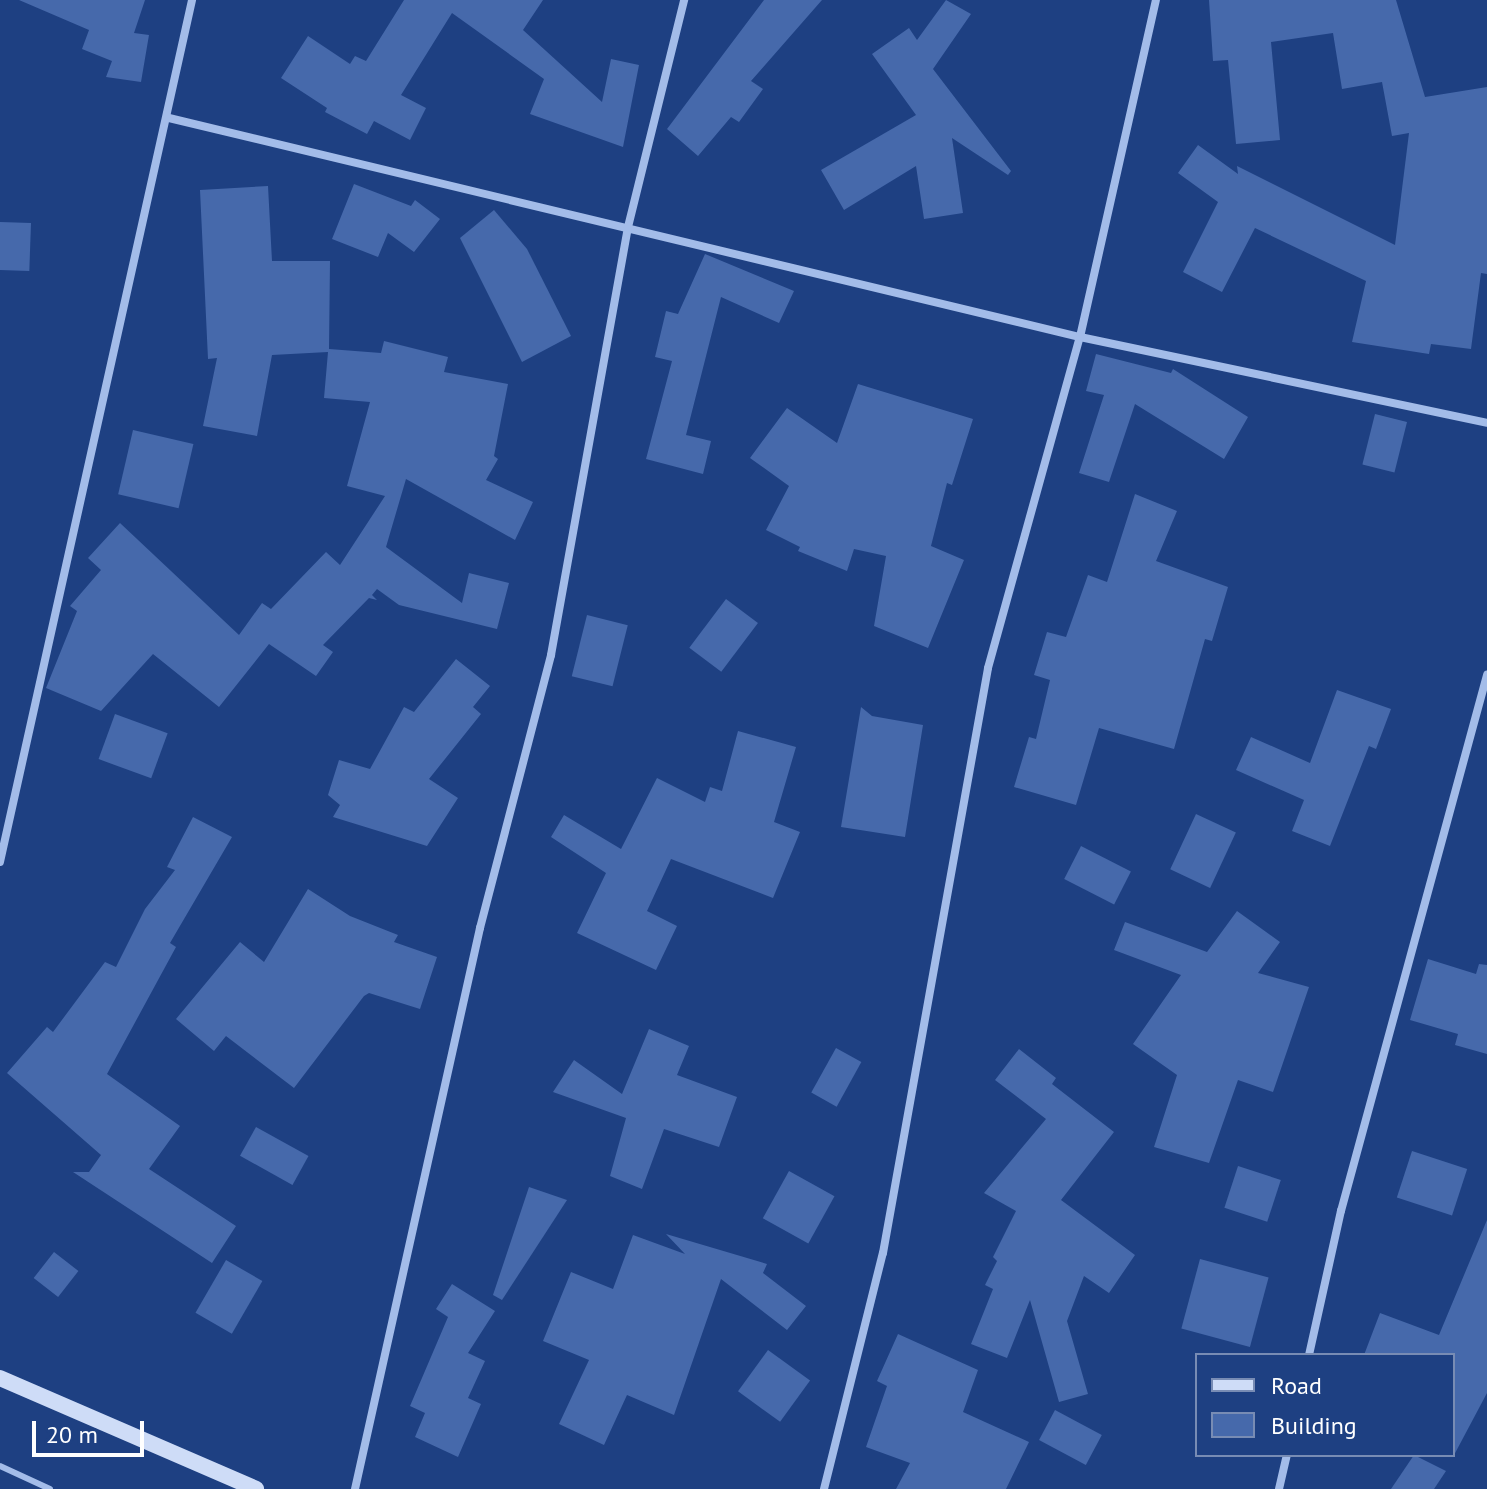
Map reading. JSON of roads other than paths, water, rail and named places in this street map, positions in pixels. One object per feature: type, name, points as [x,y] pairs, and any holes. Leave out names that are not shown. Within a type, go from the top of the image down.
[{"type":"main road","points":[[0,1378],[256,1489]]},
{"type":"street","points":[[0,862],[169,118],[192,0]]},
{"type":"street","points":[[355,1489],[480,928],[551,655],[628,227],[684,0]]},
{"type":"street","points":[[824,1489],[883,1253],[988,668],[1080,337],[1156,0]]},
{"type":"street","points":[[169,118],[1080,337],[1487,423]]},
{"type":"street","points":[[1309,1353],[1341,1211],[1487,675]]},
{"type":"street","points":[[1279,1489],[1287,1457]]},
{"type":"lane","points":[[0,1466],[50,1489]]}]
